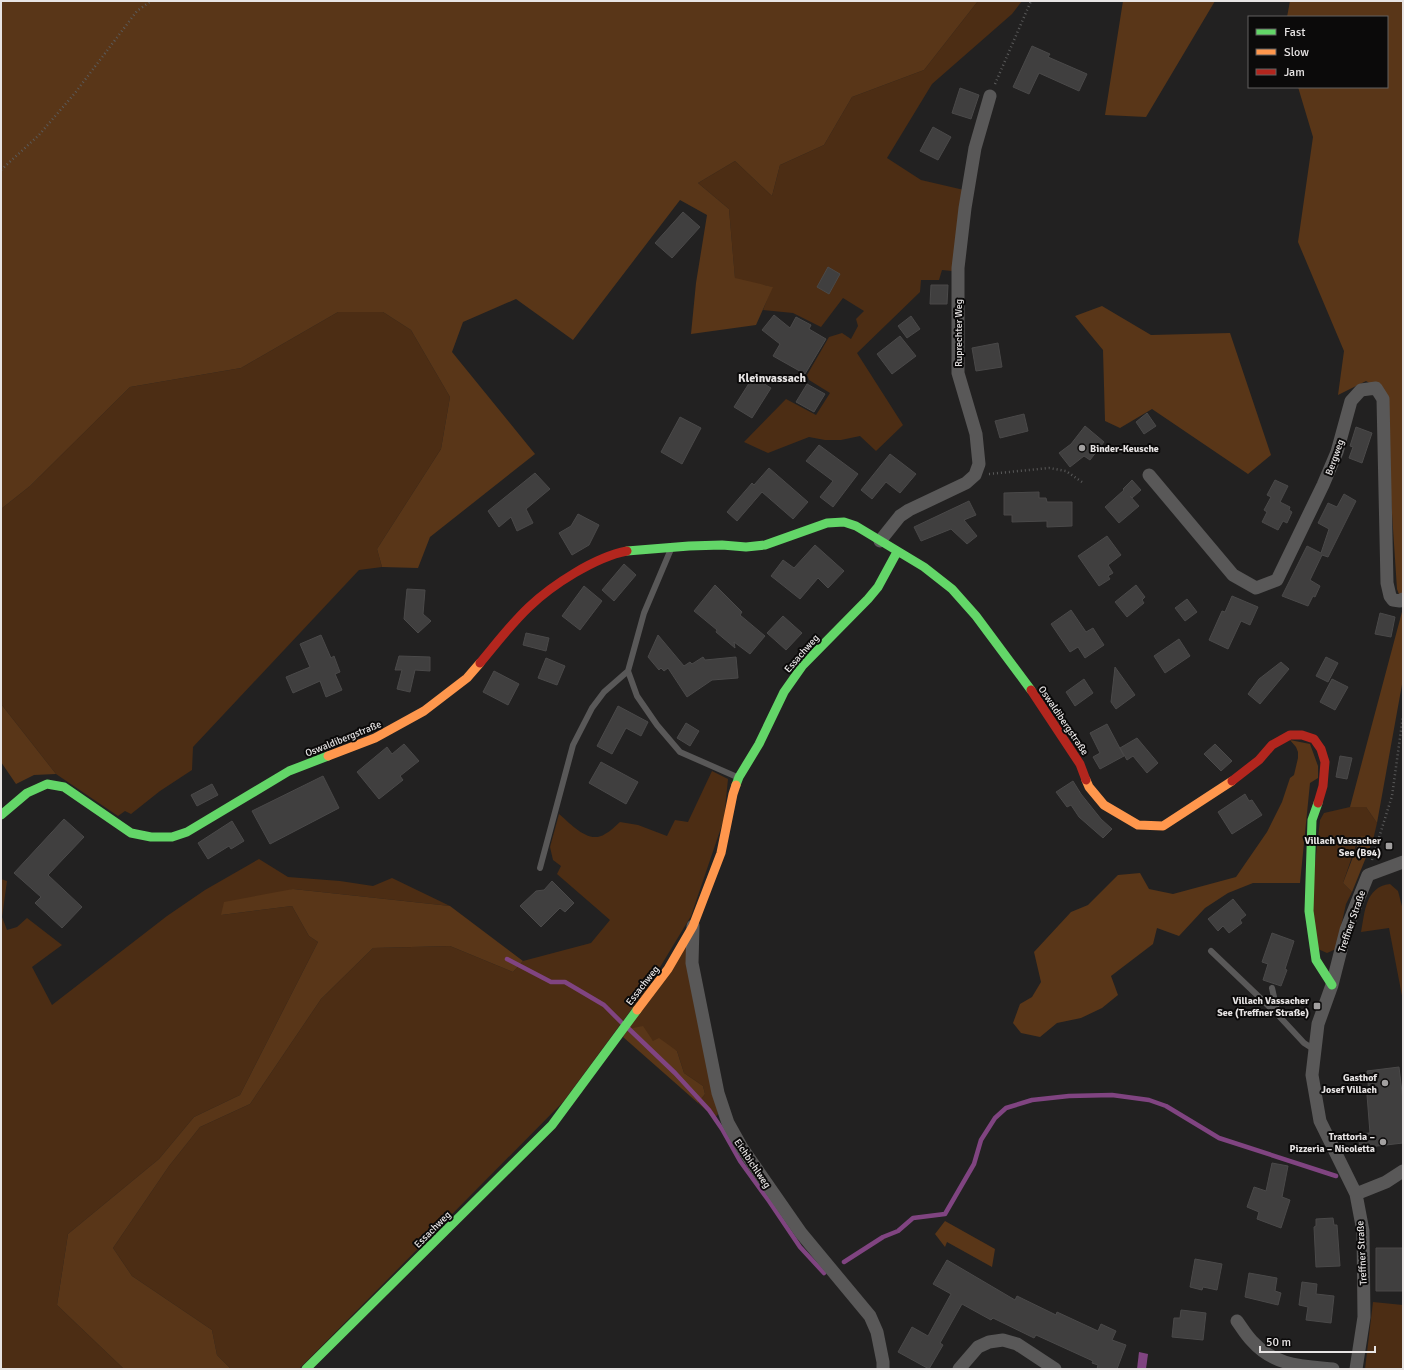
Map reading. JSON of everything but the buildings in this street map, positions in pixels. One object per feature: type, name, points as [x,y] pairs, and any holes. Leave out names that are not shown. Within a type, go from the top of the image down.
[{"type":"street","name":"Ruprechter Weg","points":[[975,475],[979,464],[976,434],[958,373],[958,268],[965,208],[975,148],[990,96]]},
{"type":"street","name":"Bergweg","points":[[1149,475],[1233,574],[1256,588],[1277,580],[1323,485],[1337,452],[1351,402],[1361,390],[1376,388],[1383,399],[1387,584],[1390,596],[1393,600],[1400,601],[1403,599]]},
{"type":"street","points":[[880,541],[900,516],[909,510],[966,483],[975,475]]},
{"type":"street","name":"Oswaldibergstraße","points":[[1,815],[27,793],[47,784],[64,787],[131,833],[151,837],[172,837],[187,832],[288,771],[375,738],[424,711],[467,678],[529,607],[557,585],[580,570],[601,560],[625,552],[722,545],[746,547],[764,545],[827,523],[844,522],[856,526],[924,567],[952,589],[976,616],[1030,689],[1080,764],[1089,787],[1104,804],[1138,825],[1163,826],[1235,779],[1258,760],[1272,745],[1290,735],[1302,735],[1314,739],[1321,749],[1325,762],[1323,786],[1312,820],[1309,911],[1316,960],[1332,985]]},
{"type":"street","name":"Essachweg","points":[[306,1369],[552,1125],[624,1025],[668,969],[693,926],[721,853],[733,794],[739,777],[759,744],[788,686],[803,665],[878,587],[897,552]]},
{"type":"street","points":[[1368,875],[1403,862]]},
{"type":"street","name":"Treffner Straße","points":[[1356,1369],[1364,1317],[1362,1231],[1356,1194],[1320,1121],[1312,1075],[1318,1024],[1332,985],[1346,930],[1368,875]]},
{"type":"street","name":"Eichbichlweg","points":[[693,926],[692,963],[718,1093],[728,1123],[742,1148],[801,1233],[870,1316],[877,1332],[883,1369]]},
{"type":"street","points":[[1356,1194],[1386,1182],[1403,1171]]},
{"type":"street","points":[[1237,1321],[1252,1342],[1267,1354],[1283,1362],[1333,1369]]},
{"type":"street","points":[[959,1369],[978,1347],[989,1342],[1003,1340],[1017,1344],[1055,1369]]},
{"type":"lane","points":[[540,868],[573,745],[592,708],[604,692],[628,671],[644,613],[672,548]]},
{"type":"lane","points":[[628,671],[637,696],[657,725],[680,752],[739,777]]},
{"type":"lane","points":[[1211,951],[1278,1015],[1304,1043],[1315,1050]]},
{"type":"lane","points":[[1272,988],[1278,1015]]},
{"type":"path","points":[[1,170],[39,135],[75,93],[137,11],[152,1]]},
{"type":"path","points":[[990,96],[1031,1]]},
{"type":"path","points":[[975,475],[1049,468],[1066,471],[1082,482]]},
{"type":"path","points":[[1368,875],[1392,796],[1403,716]]},
{"type":"shaded area","points":[[1,1],[978,1],[924,70],[852,97],[824,145],[780,165],[772,196],[735,161],[698,183],[729,209],[735,278],[773,287],[756,325],[691,334],[696,283],[707,215],[680,200],[573,340],[516,299],[463,322],[452,352],[535,454],[430,537],[418,568],[382,567],[377,549],[441,449],[450,397],[411,330],[383,312],[338,312],[241,368],[130,387],[30,486],[1,509]]},
{"type":"shaded area","points":[[978,1],[1022,1],[1012,14],[932,84],[887,158],[921,180],[964,190],[952,271],[942,270],[939,280],[921,280],[920,292],[857,353],[903,425],[876,451],[860,436],[841,440],[825,440],[809,437],[768,453],[744,442],[786,399],[816,415],[830,393],[809,380],[807,375],[829,337],[842,333],[851,339],[858,326],[856,319],[864,311],[843,298],[821,327],[793,313],[763,310],[772,287],[735,279],[729,209],[698,183],[735,161],[772,196],[780,165],[824,145],[852,97],[924,70]]},
{"type":"shaded area","points":[[1123,1],[1215,1],[1146,117],[1105,115]]},
{"type":"shaded area","points":[[1290,1],[1403,1],[1403,592],[1400,597],[1397,589],[1384,392],[1366,381],[1338,395],[1344,351],[1298,242],[1313,137],[1298,88],[1388,88],[1388,16],[1287,16]]},
{"type":"shaded area","points":[[1102,306],[1151,335],[1230,333],[1271,455],[1248,474],[1152,409],[1120,428],[1105,421],[1103,350],[1075,316]]},
{"type":"shaded area","points":[[338,312],[383,312],[411,330],[450,397],[441,449],[377,549],[382,567],[359,570],[193,747],[192,770],[160,791],[131,814],[125,811],[118,816],[56,774],[1,704],[1,509],[30,486],[130,387],[241,368]]},
{"type":"shaded area","points":[[1403,608],[1403,679],[1377,823],[1366,807],[1350,807]]},
{"type":"shaded area","points":[[1,704],[56,774],[34,775],[16,784],[1,762]]},
{"type":"shaded area","points":[[1290,740],[1310,744],[1318,766],[1318,778],[1310,783],[1300,883],[1253,883],[1228,893],[1205,908],[1179,936],[1157,928],[1153,944],[1111,976],[1118,995],[1102,1008],[1081,1018],[1057,1023],[1040,1037],[1021,1033],[1013,1023],[1020,1004],[1032,997],[1041,982],[1034,952],[1071,912],[1088,905],[1118,875],[1140,873],[1149,889],[1173,894],[1236,877],[1267,832],[1282,802],[1290,778],[1294,775],[1298,752]]},
{"type":"shaded area","points":[[712,771],[728,779],[724,819],[691,916],[648,987],[563,1102],[299,1369],[231,1369],[217,1355],[212,1330],[132,1276],[113,1248],[169,1166],[200,1127],[250,1104],[321,999],[373,948],[450,946],[513,972],[523,961],[591,943],[610,920],[557,874],[561,866],[553,860],[550,847],[559,814],[580,832],[593,837],[599,837],[605,834],[620,822],[638,825],[667,836],[675,820],[688,822]]},
{"type":"shaded area","points":[[1350,807],[1366,807],[1377,823],[1373,840],[1368,837],[1356,845],[1343,883],[1352,892],[1346,904],[1336,949],[1327,953],[1318,949],[1311,899],[1320,820],[1324,813]]},
{"type":"shaded area","points":[[1361,836],[1368,837],[1373,840],[1352,892],[1343,883]]},
{"type":"shaded area","points":[[259,859],[288,877],[340,881],[373,886],[392,878],[450,906],[293,889],[221,915],[292,906],[309,936],[318,942],[240,1095],[194,1117],[159,1159],[68,1234],[57,1305],[124,1369],[1,1369],[1,879],[7,881],[2,917],[7,930],[17,927],[27,918],[62,945],[32,967],[52,1005],[167,916],[205,890]]},
{"type":"shaded area","points":[[1390,884],[1398,891],[1403,910],[1403,1001],[1389,928],[1361,932],[1365,909],[1371,895],[1375,890]]},
{"type":"shaded area","points":[[293,889],[450,906],[523,961],[513,972],[450,946],[373,948],[321,999],[250,1104],[200,1127],[169,1166],[113,1248],[132,1276],[212,1330],[217,1355],[231,1369],[124,1369],[57,1305],[68,1234],[159,1159],[194,1117],[240,1095],[318,942],[309,936],[292,906],[221,915],[224,902]]},
{"type":"shaded area","points":[[687,941],[718,1114],[715,1118],[698,1103],[705,1094],[703,1086],[684,1073],[677,1051],[628,1029]]},
{"type":"shaded area","points":[[643,1026],[653,1041],[659,1038],[677,1051],[684,1073],[703,1086],[705,1094],[698,1103],[623,1037],[628,1029]]},
{"type":"shaded area","points":[[945,1221],[995,1249],[992,1267],[947,1242],[945,1247],[935,1234]]},
{"type":"shaded area","points":[[1373,1302],[1403,1305],[1403,1369],[1365,1369]]},
{"type":"shaded area","points":[[1139,1352],[1148,1354],[1146,1369],[1137,1369]]},
{"type":"waterway","points":[[507,959],[551,982],[565,982],[604,1005],[622,1023]]},
{"type":"waterway","points":[[628,1028],[675,1073],[709,1110],[722,1129],[740,1161],[800,1247],[824,1273]]},
{"type":"waterway","points":[[844,1262],[883,1237],[898,1231],[913,1218],[945,1214],[974,1164],[981,1140],[995,1118],[1006,1108],[1032,1100],[1069,1096],[1112,1095],[1149,1100],[1166,1106],[1219,1138],[1336,1176]]},
{"type":"traffic: fast","points":[[627,551],[689,546],[722,545],[746,547],[765,545],[827,523],[844,522],[856,526],[924,567],[952,589],[976,616],[1031,690]]},
{"type":"traffic: fast","points":[[736,785],[739,777],[759,744],[784,692],[803,665],[878,587],[897,552]]},
{"type":"traffic: fast","points":[[1,815],[27,793],[47,784],[64,787],[131,833],[151,837],[172,837],[187,832],[289,771],[328,756]]},
{"type":"traffic: fast","points":[[1318,803],[1312,820],[1309,911],[1316,960],[1332,985]]},
{"type":"traffic: fast","points":[[306,1369],[552,1125],[637,1010]]},
{"type":"traffic: slow","points":[[328,756],[375,738],[424,711],[467,678],[480,663]]},
{"type":"traffic: slow","points":[[1086,780],[1089,787],[1104,805],[1138,825],[1163,826],[1232,781]]},
{"type":"traffic: slow","points":[[637,1010],[668,969],[693,926],[721,853],[736,785]]},
{"type":"traffic: jam","points":[[480,663],[522,614],[550,590],[575,573],[601,559],[627,551]]},
{"type":"traffic: jam","points":[[1031,690],[1080,764],[1086,780]]},
{"type":"traffic: jam","points":[[1232,781],[1259,760],[1272,745],[1290,735],[1302,735],[1314,739],[1321,749],[1325,762],[1323,786],[1318,803]]},
{"type":"place","name":"Binder-Keusche","points":[[1082,448]]},
{"type":"place","name":"Villach Vassacher See (B94)","points":[[1389,846]]},
{"type":"place","name":"Villach Vassacher See (Treffner Straße)","points":[[1317,1006]]},
{"type":"place","name":"Gasthof Josef Villach","points":[[1385,1083]]},
{"type":"place","name":"Trattoria – Pizzeria – Nicoletta","points":[[1383,1142]]},
{"type":"district","name":"Kleinvassach","points":[[772,378]]}]
